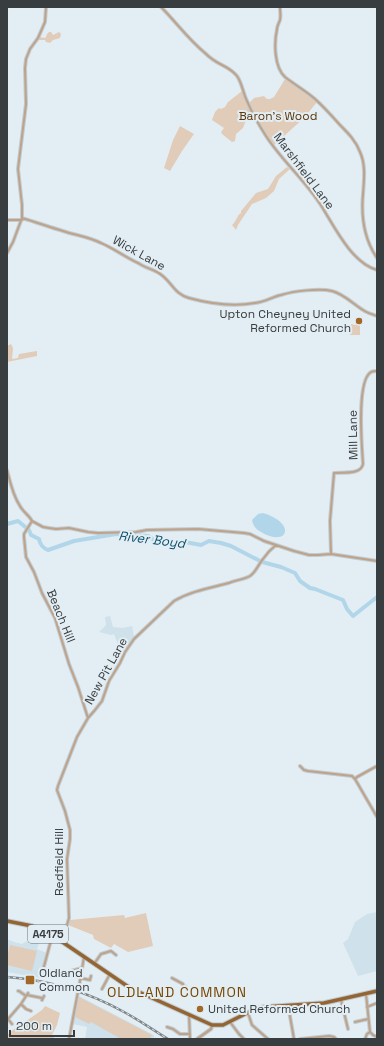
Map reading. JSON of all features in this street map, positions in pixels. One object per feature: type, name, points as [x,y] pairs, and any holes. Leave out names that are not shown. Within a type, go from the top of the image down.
[{"type":"main road","name":"A4175","points":[[7,921],[32,926],[53,936],[110,973],[130,988],[212,1025]]},
{"type":"main road","points":[[212,1025],[220,1025],[230,1022],[248,1012],[264,1007],[308,1005],[341,1000],[377,991]]},
{"type":"street","points":[[7,253],[22,219],[18,169],[26,104],[26,59],[45,22],[46,7]]},
{"type":"street","name":"Marshfield Lane","points":[[161,7],[182,32],[221,65],[237,75],[250,109],[274,148],[303,181],[322,206],[344,243],[366,265],[377,270]]},
{"type":"street","points":[[280,7],[280,18],[276,37],[276,58],[279,69],[285,77],[315,99],[349,135],[361,153],[364,165],[362,202],[364,228],[369,244],[377,258]]},
{"type":"street","name":"Wick Lane","points":[[7,220],[22,219],[37,222],[101,243],[163,276],[182,296],[214,303],[241,305],[267,300],[279,295],[307,290],[331,291],[345,297],[365,312],[377,316]]},
{"type":"street","name":"Mill Lane","points":[[331,554],[330,521],[334,473],[350,473],[360,470],[363,467],[361,437],[362,399],[366,378],[372,371],[377,371]]},
{"type":"street","points":[[7,470],[17,502],[32,521],[43,527],[98,533],[198,529],[244,533],[309,555],[331,554],[377,561]]},
{"type":"street","name":"Beach Hill","points":[[32,521],[24,537],[26,558],[55,618],[88,718]]},
{"type":"street","name":"New Pit Lane","points":[[88,718],[102,701],[112,675],[134,638],[174,601],[192,592],[244,579],[253,574],[262,559],[276,545]]},
{"type":"street","name":"Redfield Hill","points":[[58,939],[67,925],[69,918],[67,859],[70,830],[57,790],[77,737],[88,718]]},
{"type":"street","points":[[300,766],[304,770],[308,771],[350,775],[355,779],[377,817]]},
{"type":"street","points":[[355,779],[377,766]]},
{"type":"street","points":[[50,974],[43,970],[53,936]]},
{"type":"street","points":[[94,964],[101,954],[111,951],[116,955]]},
{"type":"street","points":[[69,1039],[84,957]]},
{"type":"street","points":[[71,971],[82,968]]},
{"type":"street","points":[[102,989],[110,973]]},
{"type":"street","points":[[80,978],[90,980],[91,976]]},
{"type":"street","points":[[172,978],[186,987]]},
{"type":"street","points":[[18,991],[27,995],[43,998]]},
{"type":"street","points":[[366,994],[370,1032],[377,1037]]},
{"type":"street","points":[[12,1024],[7,1018],[21,1004],[27,995]]},
{"type":"street","points":[[341,1000],[348,1029]]},
{"type":"street","points":[[367,1007],[377,1003]]},
{"type":"street","points":[[21,1004],[26,1009],[31,1011]]},
{"type":"street","points":[[288,1005],[294,1039]]},
{"type":"street","points":[[248,1012],[252,1024],[268,1039]]},
{"type":"street","points":[[189,1014],[190,1039]]},
{"type":"street","points":[[356,1022],[368,1019]]},
{"type":"street","points":[[230,1022],[244,1039]]},
{"type":"street","points":[[197,1039],[211,1030],[212,1025]]},
{"type":"street","points":[[167,1027],[180,1034],[190,1034]]},
{"type":"street","points":[[365,1039],[367,1034],[370,1032]]},
{"type":"street","points":[[300,1039],[329,1036],[336,1039]]},
{"type":"shaded area","points":[[110,616],[113,627],[122,628],[132,626],[134,637],[122,655],[114,634],[111,635],[99,632],[106,625],[105,617]]},
{"type":"shaded area","points":[[377,912],[377,971],[358,976],[343,943],[348,939],[355,922],[367,914]]},
{"type":"shaded area","points":[[7,939],[22,944],[27,941],[39,943],[37,949],[47,953],[40,978],[7,972]]},
{"type":"shaded area","points":[[79,996],[154,1035],[154,1039],[85,1039],[87,1027],[73,1024]]},
{"type":"green space","points":[[49,32],[53,35],[59,32],[61,34],[60,38],[53,40],[50,43],[46,42],[45,40],[37,40],[39,37],[45,38]]},
{"type":"green space","name":"Baron's Wood","points":[[285,79],[317,102],[304,118],[274,145],[255,114],[246,120],[243,128],[236,134],[235,141],[232,142],[222,134],[221,132],[224,128],[212,120],[215,112],[219,108],[221,109],[225,107],[228,102],[242,91],[248,104],[254,98],[264,96],[267,99],[270,99],[274,97]]},
{"type":"green space","points":[[180,126],[194,134],[170,171],[164,168],[173,140]]},
{"type":"green space","points":[[287,167],[290,169],[279,179],[274,191],[266,198],[252,204],[236,230],[232,225],[241,211],[256,193],[268,189],[276,176]]},
{"type":"green space","points":[[360,323],[360,335],[350,335],[351,324],[355,325]]},
{"type":"green space","points":[[11,344],[13,348],[12,359],[18,358],[19,354],[37,351],[37,356],[7,362],[7,346]]},
{"type":"green space","points":[[146,913],[153,946],[128,952],[114,944],[111,948],[94,939],[93,935],[68,925],[70,920],[124,915],[125,918]]},
{"type":"green space","points":[[10,945],[37,951],[32,971],[7,965]]},
{"type":"green space","points":[[79,997],[152,1035],[150,1039],[121,1039],[91,1022],[89,1024],[75,1017]]},
{"type":"green space","points":[[45,1006],[60,1013],[57,1025],[52,1035],[55,1039],[9,1039],[7,1037],[7,1035],[13,1030],[42,1010]]},
{"type":"water","points":[[263,513],[274,517],[281,522],[285,532],[282,536],[270,536],[261,532],[255,527],[252,520],[258,514]]},
{"type":"waterway","name":"River Boyd","points":[[7,524],[18,521],[29,530],[31,535],[39,539],[42,546],[48,550],[74,541],[116,534],[148,536],[157,542],[168,540],[176,544],[185,542],[201,545],[209,541],[221,543],[231,546],[262,562],[281,567],[295,573],[300,581],[310,588],[343,600],[347,609],[353,616],[377,598]]},
{"type":"railway","points":[[7,977],[53,984],[82,993],[124,1012],[168,1039]]},
{"type":"place","name":"Upton Cheyney United Reformed Church","points":[[359,321]]},
{"type":"place","name":"Oldland Common","points":[[30,980]]},
{"type":"place","name":"United Reformed Church","points":[[200,1009]]},
{"type":"district","name":"OLDLAND COMMON","points":[[177,992]]}]
